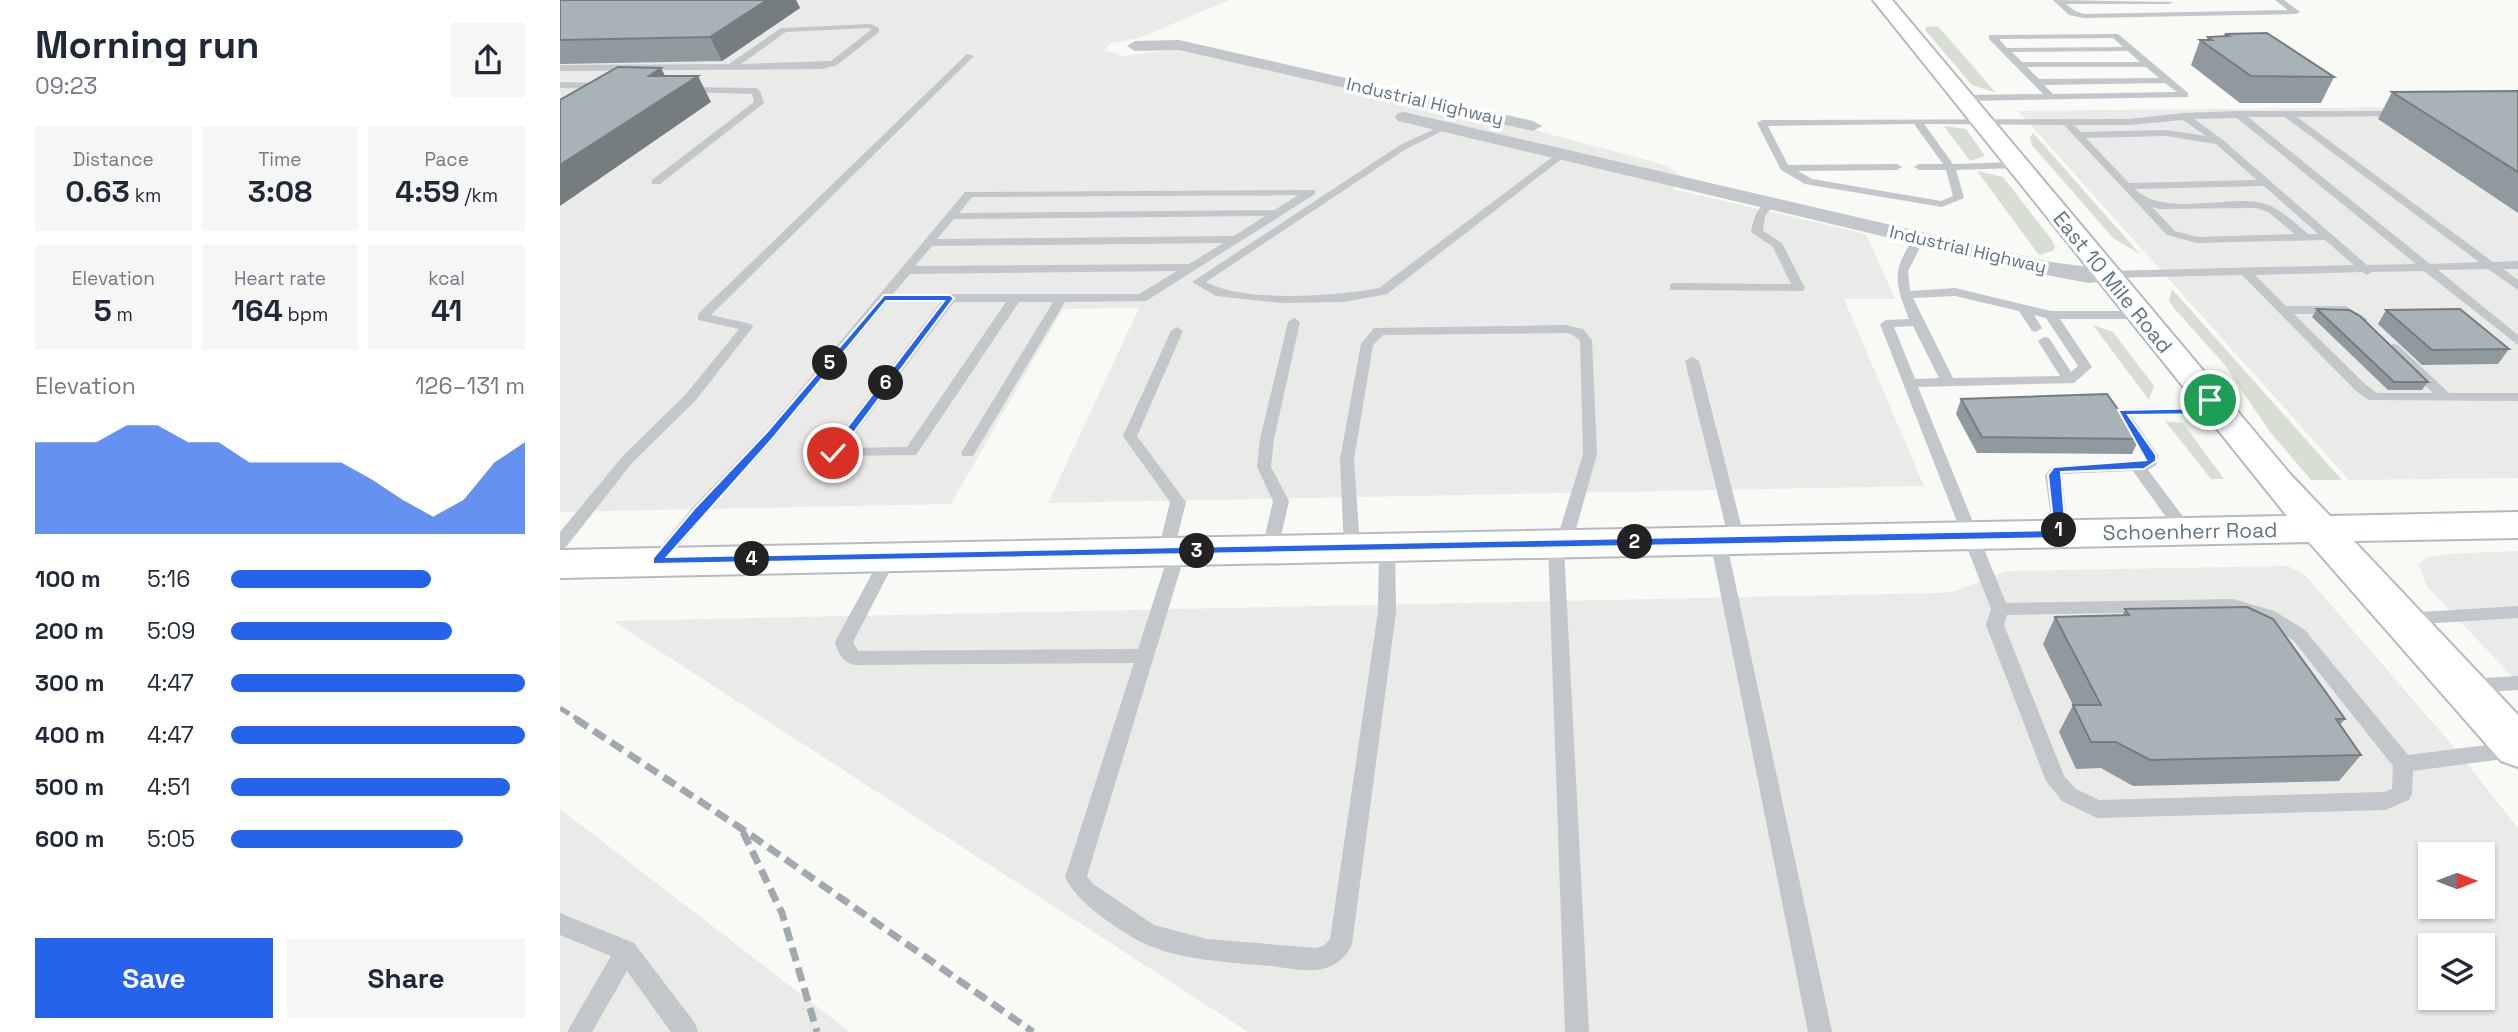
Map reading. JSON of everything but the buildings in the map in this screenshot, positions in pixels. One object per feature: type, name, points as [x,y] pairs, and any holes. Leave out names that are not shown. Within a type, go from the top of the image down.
[{"type":"main road","name":"East 10 Mile Road","points":[[1882,0],[2317,529],[2518,748]]},
{"type":"main road","name":"Schoenherr Road","points":[[560,564],[2517,526]]},
{"type":"street","name":"Industrial Highway","points":[[1135,46],[1179,45],[1548,130]]},
{"type":"street","points":[[1446,127],[1471,111]]},
{"type":"street","name":"Industrial Highway","points":[[1404,117],[2072,274],[2107,275]]},
{"type":"street","name":"Industrial Highway","points":[[1662,158],[1706,187]]},
{"type":"lane","points":[[2058,1],[2072,13],[2084,16],[2296,12],[2279,0]]},
{"type":"lane","points":[[2058,1],[2168,1],[2185,13]]},
{"type":"lane","points":[[2212,6],[2222,13]]},
{"type":"lane","points":[[560,68],[731,67],[822,66],[834,63],[876,30],[871,26],[796,27],[784,30],[731,67]]},
{"type":"lane","points":[[1962,98],[2050,97],[2185,95],[2115,36],[1992,37],[2050,97]]},
{"type":"lane","points":[[2004,50],[2130,49]]},
{"type":"lane","points":[[560,543],[628,460],[691,397],[747,327],[702,317],[970,56]]},
{"type":"lane","points":[[2020,65],[2148,64]]},
{"type":"lane","points":[[2036,82],[2168,80]]},
{"type":"lane","points":[[560,85],[616,86]]},
{"type":"lane","points":[[656,182],[759,103],[756,91],[672,88]]},
{"type":"lane","points":[[1917,121],[1950,167],[1959,198],[1942,204],[1809,182],[1786,168],[1762,123],[1917,121],[2129,122],[2238,114],[2409,113]]},
{"type":"lane","points":[[2238,114],[2518,341]]},
{"type":"lane","points":[[2287,114],[2518,286]]},
{"type":"lane","points":[[2183,116],[2220,142],[2367,271]]},
{"type":"lane","points":[[2066,122],[2127,186],[2145,201],[2171,233],[2197,240],[2328,237]]},
{"type":"lane","points":[[1446,127],[1404,147],[1198,282],[1216,292],[1282,299],[1344,298],[1383,291],[1563,154]]},
{"type":"lane","points":[[2079,135],[2166,133],[2220,142]]},
{"type":"lane","points":[[1919,167],[2017,165]]},
{"type":"lane","points":[[1786,168],[1898,167]]},
{"type":"lane","points":[[2127,186],[2267,183]]},
{"type":"lane","points":[[657,561],[698,512],[770,435],[969,194],[1311,192],[1142,298],[884,298]]},
{"type":"lane","points":[[2145,201],[2290,202]]},
{"type":"lane","points":[[2145,201],[2160,206],[2257,205],[2272,210],[2306,238]]},
{"type":"lane","points":[[1674,287],[1798,288],[1778,245],[1757,232],[1760,215],[1770,202]]},
{"type":"lane","points":[[951,216],[1277,214]]},
{"type":"lane","points":[[1919,238],[1901,265],[1901,280],[1917,322],[1948,382]]},
{"type":"lane","points":[[929,243],[1236,239]]},
{"type":"lane","points":[[2107,275],[2367,271],[2423,266],[2518,265]]},
{"type":"lane","points":[[907,270],[1193,267]]},
{"type":"lane","points":[[2245,272],[2361,388],[2374,397],[2518,397]]},
{"type":"lane","points":[[1906,295],[1955,292],[2051,316],[2140,316]]},
{"type":"lane","points":[[950,298],[833,453],[911,452],[1015,298]]},
{"type":"lane","points":[[968,453],[1061,298]]},
{"type":"lane","points":[[2024,309],[2036,328]]},
{"type":"lane","points":[[2282,310],[2346,310],[2447,398]]},
{"type":"lane","points":[[1911,383],[2069,380],[2085,367],[2051,316]]},
{"type":"lane","points":[[1270,549],[1281,500],[1264,467],[1267,439],[1294,322]]},
{"type":"lane","points":[[1917,322],[1886,324],[2000,609],[1995,625],[2056,781],[2069,795],[2097,809],[2385,801],[2402,794],[2403,764],[2299,635],[2283,622],[2256,608],[2233,604],[2000,609]]},
{"type":"lane","points":[[1177,331],[1130,436],[1178,502],[1172,551],[1144,656],[1076,877],[1085,891],[1149,934],[1207,950],[1316,960],[1330,955],[1341,944],[1387,612],[1348,459],[1367,344],[1379,331],[1578,332],[1586,340],[1590,453],[1560,543],[1577,1032]]},
{"type":"lane","points":[[2044,341],[2069,380]]},
{"type":"lane","points":[[1692,361],[1820,1032]]},
{"type":"lane","points":[[2060,534],[2053,475],[2058,469],[2137,466],[2151,461],[2151,455],[2121,412],[2218,411]]},
{"type":"lane","points":[[2137,466],[2185,531]]},
{"type":"lane","points":[[889,556],[844,642],[846,651],[854,658],[1144,656]]},
{"type":"lane","points":[[2401,619],[2518,612]]},
{"type":"lane","points":[[2462,687],[2518,683]]},
{"type":"lane","points":[[2403,764],[2518,748]]},
{"type":"lane","points":[[560,924],[626,951],[686,1032]]},
{"type":"lane","points":[[579,1032],[626,951]]},
{"type":"shaded area","points":[[560,0],[1229,0],[1139,38],[1111,43],[1104,50],[1123,56],[1178,49],[1445,106],[1665,165],[1684,177],[1673,189],[1866,234],[1895,299],[1844,299],[1924,486],[1048,503],[1139,308],[1063,309],[951,504],[560,512]]},
{"type":"shaded area","points":[[1938,26],[1996,93],[1972,85],[1925,30],[1926,27]]},
{"type":"shaded area","points":[[2518,106],[2518,478],[2349,480],[2018,111]]},
{"type":"shaded area","points":[[1944,126],[1966,129],[1985,156],[1970,161]]},
{"type":"shaded area","points":[[2033,133],[2140,254],[2113,238],[2032,145],[2030,137]]},
{"type":"shaded area","points":[[1977,171],[2003,177],[2052,240],[2055,247],[2053,251],[2039,255]]},
{"type":"shaded area","points":[[2172,289],[2342,480],[2311,480],[2270,432],[2224,364],[2173,307],[2169,300]]},
{"type":"shaded area","points":[[2093,325],[2113,332],[2154,386],[2149,400]]},
{"type":"shaded area","points":[[2165,421],[2183,423],[2224,479],[2211,479]]},
{"type":"shaded area","points":[[2518,551],[2518,683],[2426,585],[2419,564],[2427,557],[2446,554]]},
{"type":"shaded area","points":[[2288,566],[2306,576],[2453,746],[2518,828],[2518,1032],[1248,1032],[613,621],[1937,593],[1952,592],[2007,571]]},
{"type":"shaded area","points":[[560,809],[850,1032],[560,1032]]},
{"type":"railway","points":[[560,708],[579,720]]},
{"type":"railway","points":[[576,719],[742,829],[1033,1032]]},
{"type":"railway","points":[[743,832],[782,913],[817,1032]]},
{"type":"route","points":[[833,453],[950,298],[884,298],[770,435],[698,512],[657,561],[2060,534],[2053,475],[2058,469],[2144,466],[2151,461],[2151,455],[2121,412],[2218,411],[2210,400]]}]
